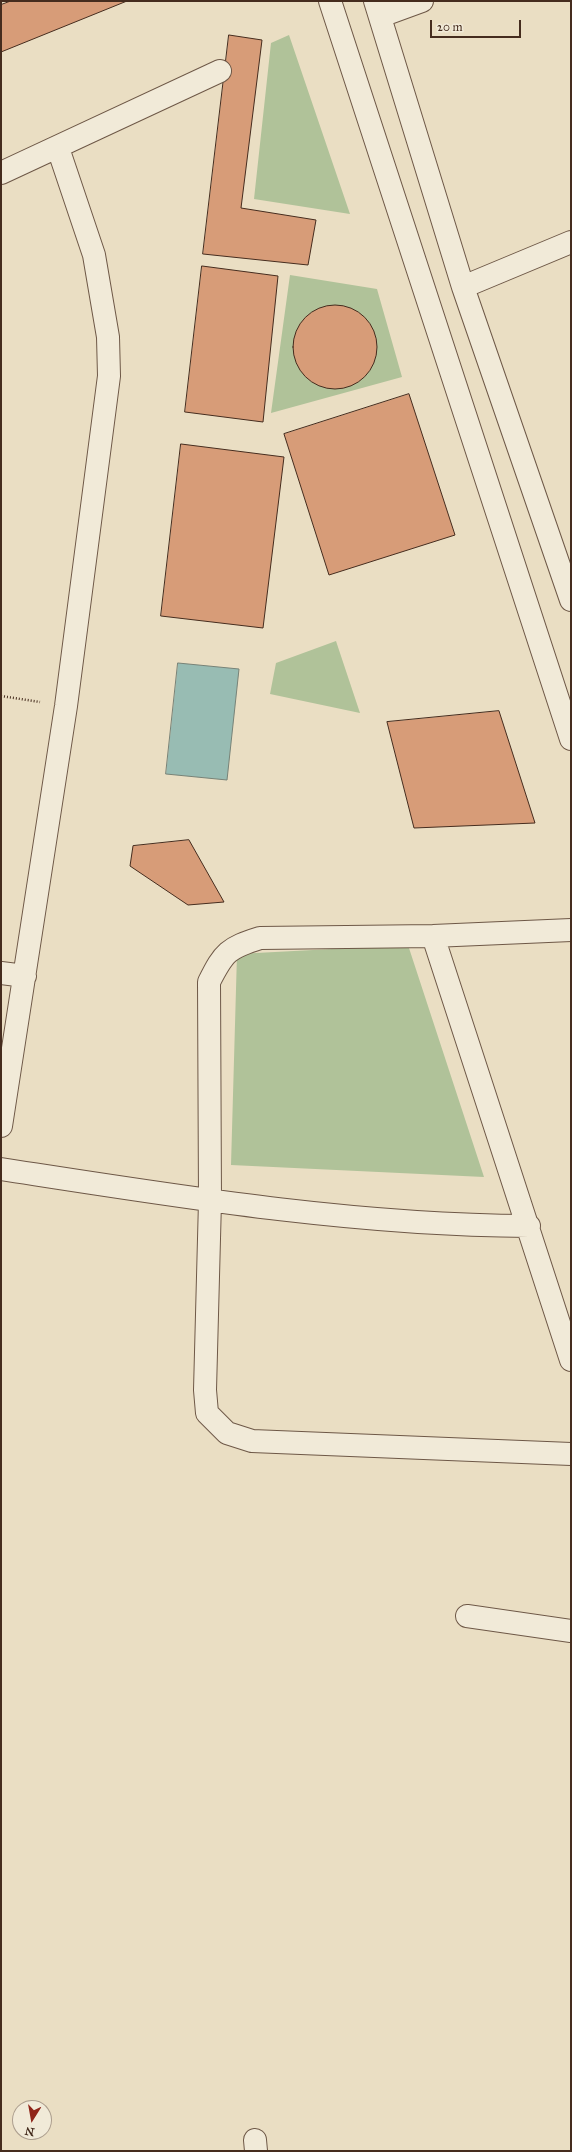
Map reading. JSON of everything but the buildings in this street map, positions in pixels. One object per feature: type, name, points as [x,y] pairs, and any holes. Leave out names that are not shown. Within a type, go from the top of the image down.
[{"type":"street","points":[[330,1],[567,716],[571,739]]},
{"type":"street","points":[[422,1],[378,8],[463,287],[567,577],[571,600]]},
{"type":"street","points":[[1,173],[58,148],[220,71]]},
{"type":"street","points":[[1,1126],[66,706],[109,376],[108,337],[94,255],[58,148]]},
{"type":"street","points":[[463,287],[571,242]]},
{"type":"street","points":[[571,930],[433,936],[260,938],[236,945],[220,960],[209,982],[210,1201],[204,1390],[207,1413],[227,1433],[252,1441],[571,1454]]},
{"type":"street","points":[[433,936],[571,1360]]},
{"type":"street","points":[[1,973],[25,976]]},
{"type":"street","points":[[1,1169],[257,1208],[452,1225],[528,1226]]},
{"type":"street","points":[[467,1616],[571,1631]]},
{"type":"path","points":[[1,696],[66,706]]},
{"type":"green space","points":[[289,35],[350,214],[254,199],[271,43]]},
{"type":"green space","points":[[290,275],[377,289],[402,377],[271,413]]},
{"type":"green space","points":[[336,641],[360,713],[270,694],[276,663]]},
{"type":"green space","points":[[408,945],[484,1177],[231,1165],[237,954]]},
{"type":"water","points":[[178,663],[239,669],[227,780],[166,774]]}]
